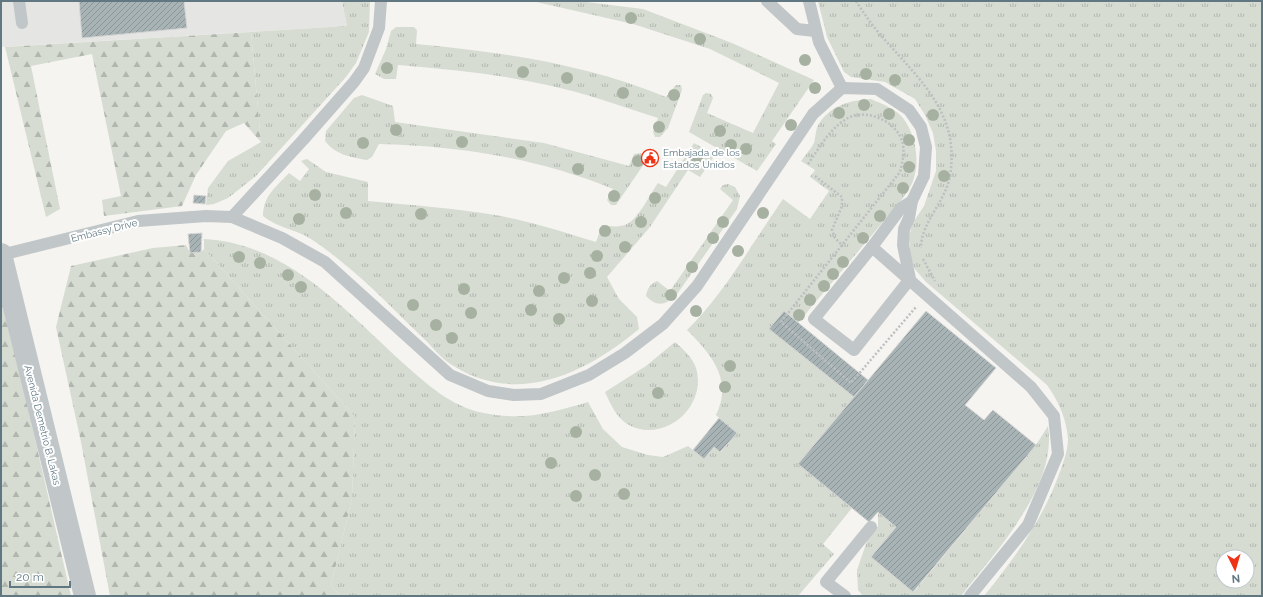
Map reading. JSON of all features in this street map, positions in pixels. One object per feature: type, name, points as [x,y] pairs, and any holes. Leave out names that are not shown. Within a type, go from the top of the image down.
[{"type":"street","name":"Avenida Demetrio B. Lakas","points":[[1,255],[85,596]]},
{"type":"lane","points":[[19,1],[22,23]]},
{"type":"lane","points":[[381,1],[379,28],[364,68],[354,82],[303,140],[232,217],[282,238],[324,262],[450,374],[488,391],[514,395],[541,394],[589,375],[625,353],[663,324],[697,286],[814,114],[842,88],[877,89],[909,110],[921,128],[926,147],[924,176],[912,201],[910,218],[904,229],[903,245],[910,279],[854,350],[814,319],[901,208],[912,201]]},
{"type":"lane","points":[[767,1],[797,29],[815,31]]},
{"type":"lane","points":[[809,1],[815,31],[819,42],[842,88]]},
{"type":"lane","name":"Embassy Drive","points":[[1,255],[138,221],[206,216],[232,217]]},
{"type":"lane","points":[[872,246],[1031,386],[1054,416],[1058,454],[1028,524],[970,596]]},
{"type":"lane","points":[[845,596],[826,582],[871,527]]},
{"type":"path","points":[[808,164],[837,125],[850,117],[863,114],[885,121],[900,136],[904,159],[900,172],[842,245]]},
{"type":"shaded area","points":[[1,1],[342,1],[347,26],[1,47]]},
{"type":"green space","points":[[342,1],[370,1],[369,32],[356,63],[346,77],[256,176],[228,198],[214,204],[206,205],[208,188],[228,161],[261,142],[251,32],[347,26]]},
{"type":"green space","points":[[532,1],[578,1],[643,9],[732,43],[814,80],[772,141],[776,144],[757,171],[689,132],[703,95],[706,93],[711,94],[713,98],[707,113],[753,133],[779,83],[710,49],[633,24]]},
{"type":"green space","points":[[818,1],[1262,1],[1262,596],[984,596],[1026,540],[1051,494],[1067,448],[1068,439],[1064,417],[1047,385],[926,282],[914,268],[910,253],[909,238],[912,224],[924,206],[936,171],[936,151],[933,133],[925,115],[915,99],[885,82],[851,77],[844,72],[827,37]]},
{"type":"green space","points":[[396,27],[414,27],[417,30],[416,44],[480,51],[543,61],[605,76],[666,97],[676,85],[681,85],[682,90],[668,128],[660,137],[655,137],[653,132],[658,118],[589,96],[547,85],[473,72],[398,65],[396,79],[384,79],[375,74],[386,49],[391,31]]},
{"type":"green space","points":[[251,32],[261,142],[244,123],[226,131],[196,175],[182,206],[104,216],[102,200],[121,196],[92,54],[31,66],[60,209],[46,217],[5,47]]},
{"type":"green space","points":[[362,95],[393,106],[395,122],[544,143],[629,166],[634,154],[640,153],[645,157],[646,161],[616,205],[611,205],[607,200],[613,189],[556,169],[498,156],[469,151],[409,145],[379,144],[372,157],[367,160],[355,158],[344,155],[329,146],[325,141],[326,131],[354,98]]},
{"type":"green space","points":[[871,99],[897,112],[903,118],[911,132],[916,149],[916,166],[910,188],[798,323],[770,329],[854,397],[852,508],[823,544],[834,554],[798,596],[341,596],[331,586],[352,498],[355,417],[204,249],[204,239],[234,243],[262,253],[288,266],[337,302],[430,386],[440,394],[461,406],[484,413],[524,416],[537,415],[588,402],[603,429],[622,447],[648,455],[663,457],[688,446],[704,459],[714,447],[721,452],[736,433],[716,415],[721,402],[722,390],[721,379],[717,369],[712,359],[687,330],[701,316],[726,284],[783,199],[810,219],[829,191],[810,177],[815,170],[801,161],[814,143],[818,125],[830,111],[842,104]]},
{"type":"green space","points":[[694,143],[715,155],[700,177],[688,170],[650,227],[607,277],[619,299],[637,317],[639,329],[596,360],[573,371],[548,380],[524,384],[499,383],[474,376],[449,363],[373,289],[334,255],[304,235],[277,224],[263,216],[265,203],[271,192],[289,173],[300,181],[309,169],[301,161],[307,159],[326,172],[368,182],[368,201],[508,217],[596,242],[602,225],[618,226],[627,224],[636,217],[658,183],[666,187]]},
{"type":"green space","points":[[728,184],[735,187],[740,196],[737,209],[675,297],[668,302],[660,304],[653,302],[646,296],[649,287],[657,281],[670,291],[733,200],[720,189],[723,185]]},
{"type":"green space","points":[[186,245],[190,253],[201,252],[204,249],[355,417],[352,498],[331,586],[341,596],[110,596],[81,442],[56,327],[71,266],[153,248]]},
{"type":"green space","points":[[1,291],[71,596],[1,596]]},
{"type":"green space","points":[[675,342],[690,357],[696,368],[698,382],[695,396],[689,408],[680,418],[668,426],[655,430],[641,429],[627,424],[617,414],[605,392],[646,366]]},
{"type":"green space","points":[[1048,426],[1049,449],[1043,472],[1034,495],[1006,539],[961,596],[863,596],[858,590],[857,570],[867,541],[878,526],[878,512],[896,527],[871,557],[914,592],[1036,445]]},
{"type":"building","points":[[79,1],[184,1],[187,28],[82,38]]},
{"type":"building","points":[[194,195],[206,196],[205,204],[193,203]]},
{"type":"building","points":[[202,233],[201,252],[190,253],[188,234]]},
{"type":"building","points":[[784,311],[868,380],[854,397],[769,329]]},
{"type":"building","points":[[926,311],[996,368],[965,405],[984,420],[993,410],[1036,445],[913,592],[871,557],[896,527],[878,512],[869,522],[798,464]]},
{"type":"building","points":[[719,418],[737,433],[720,452],[714,447],[704,459],[693,450]]},
{"type":"place","name":"Embajada de los Estados Unidos","points":[[650,158]]}]
